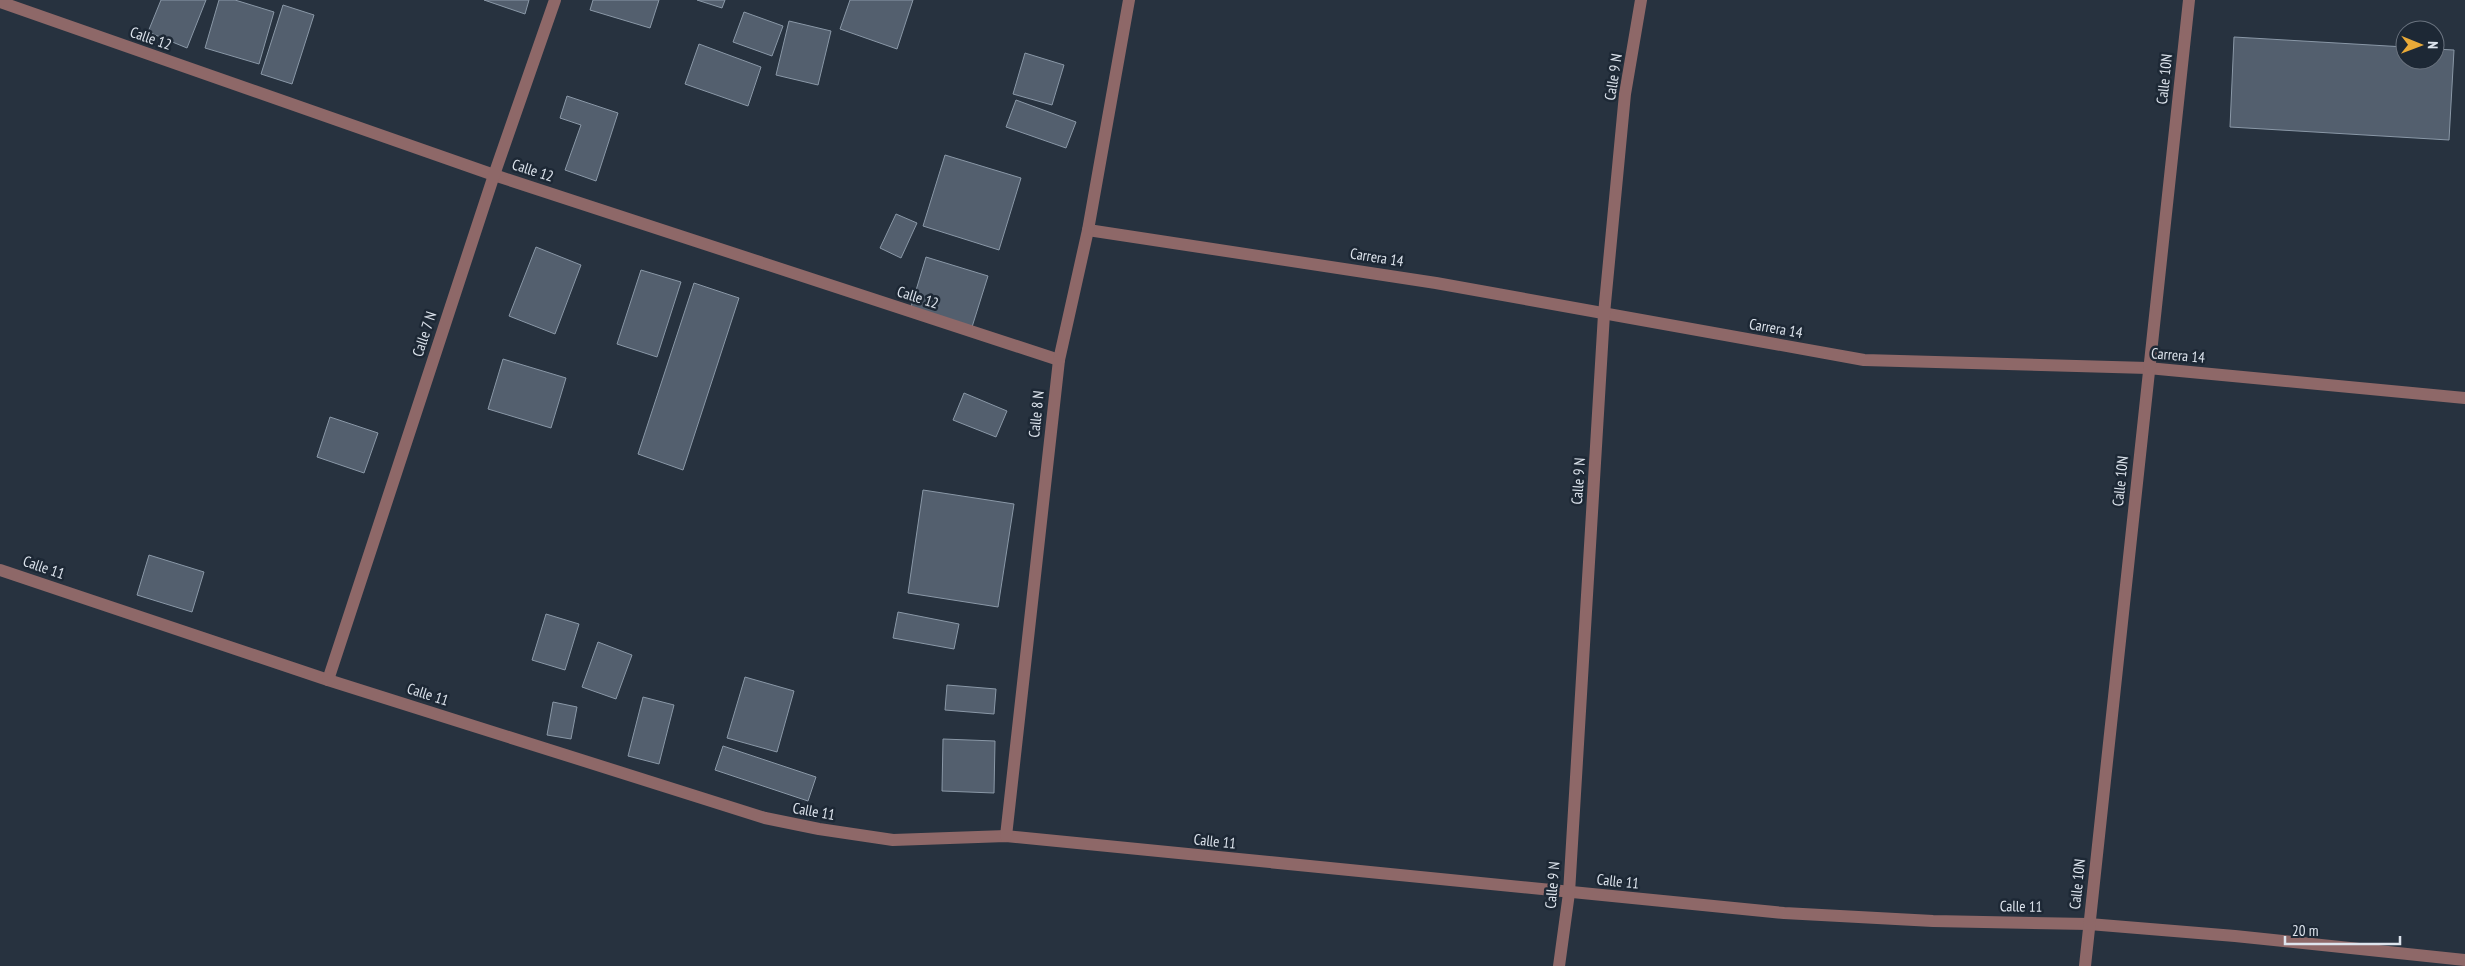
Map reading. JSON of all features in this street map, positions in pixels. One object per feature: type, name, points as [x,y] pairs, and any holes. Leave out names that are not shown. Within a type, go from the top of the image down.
[{"type":"street","name":"Calle 7 N","points":[[328,680],[494,175],[555,0]]},
{"type":"street","name":"Calle 8 N","points":[[1006,836],[1059,360],[1088,230],[1129,0]]},
{"type":"street","name":"Calle 9 N","points":[[1559,966],[1569,893],[1604,314],[1625,94],[1641,0]]},
{"type":"street","name":"Calle 10N","points":[[2085,966],[2189,0]]},
{"type":"street","name":"Calle 12","points":[[2,5],[494,175],[1059,360]]},
{"type":"street","name":"Carrera 14","points":[[1088,230],[1436,283],[1864,360],[2148,368],[2465,398]]},
{"type":"street","name":"Calle 11","points":[[0,570],[328,680],[765,818],[819,829],[893,840],[1006,836],[1784,913],[1933,921],[2090,924],[2235,936],[2465,960]]},
{"type":"building","points":[[161,0],[206,0],[187,48],[148,32]]},
{"type":"building","points":[[219,0],[235,0],[274,12],[259,64],[205,48]]},
{"type":"building","points":[[484,0],[529,0],[525,14]]},
{"type":"building","points":[[593,0],[659,0],[650,28],[590,10]]},
{"type":"building","points":[[697,0],[725,0],[722,8]]},
{"type":"building","points":[[850,0],[913,0],[897,49],[840,29]]},
{"type":"building","points":[[283,5],[314,15],[292,84],[261,74]]},
{"type":"building","points":[[744,12],[783,26],[772,56],[733,42]]},
{"type":"building","points":[[789,21],[831,31],[818,85],[776,75]]},
{"type":"building","points":[[2234,37],[2395,46],[2395,70],[2445,70],[2445,50],[2454,50],[2449,140],[2230,127]]},
{"type":"building","points":[[699,44],[761,67],[748,106],[685,84]]},
{"type":"building","points":[[1025,53],[1064,65],[1052,105],[1013,94]]},
{"type":"building","points":[[567,96],[618,113],[596,181],[565,170],[581,125],[560,118]]},
{"type":"building","points":[[1016,100],[1076,122],[1066,148],[1006,127]]},
{"type":"building","points":[[945,155],[1021,178],[999,250],[923,226]]},
{"type":"building","points":[[896,214],[917,223],[901,258],[880,248]]},
{"type":"building","points":[[536,247],[581,265],[555,334],[509,316]]},
{"type":"building","points":[[926,257],[988,276],[972,327],[911,307]]},
{"type":"building","points":[[641,270],[681,282],[657,357],[617,344]]},
{"type":"building","points":[[694,283],[739,298],[683,470],[638,454]]},
{"type":"building","points":[[503,359],[566,378],[551,428],[488,409]]},
{"type":"building","points":[[964,393],[1007,411],[996,437],[953,420]]},
{"type":"building","points":[[330,417],[378,433],[364,473],[317,457]]},
{"type":"building","points":[[923,490],[1014,504],[998,607],[908,593]]},
{"type":"building","points":[[149,555],[204,572],[192,612],[137,595]]},
{"type":"building","points":[[898,612],[959,624],[954,649],[893,638]]},
{"type":"building","points":[[546,614],[579,624],[565,670],[532,660]]},
{"type":"building","points":[[598,642],[632,655],[616,699],[582,687]]},
{"type":"building","points":[[745,677],[794,691],[777,752],[727,738]]},
{"type":"building","points":[[947,685],[996,689],[994,714],[945,710]]},
{"type":"building","points":[[643,697],[674,705],[659,764],[628,756]]},
{"type":"building","points":[[553,702],[577,707],[571,739],[547,735]]},
{"type":"building","points":[[943,739],[995,741],[994,793],[942,791]]},
{"type":"building","points":[[723,746],[816,777],[808,801],[715,770]]}]
